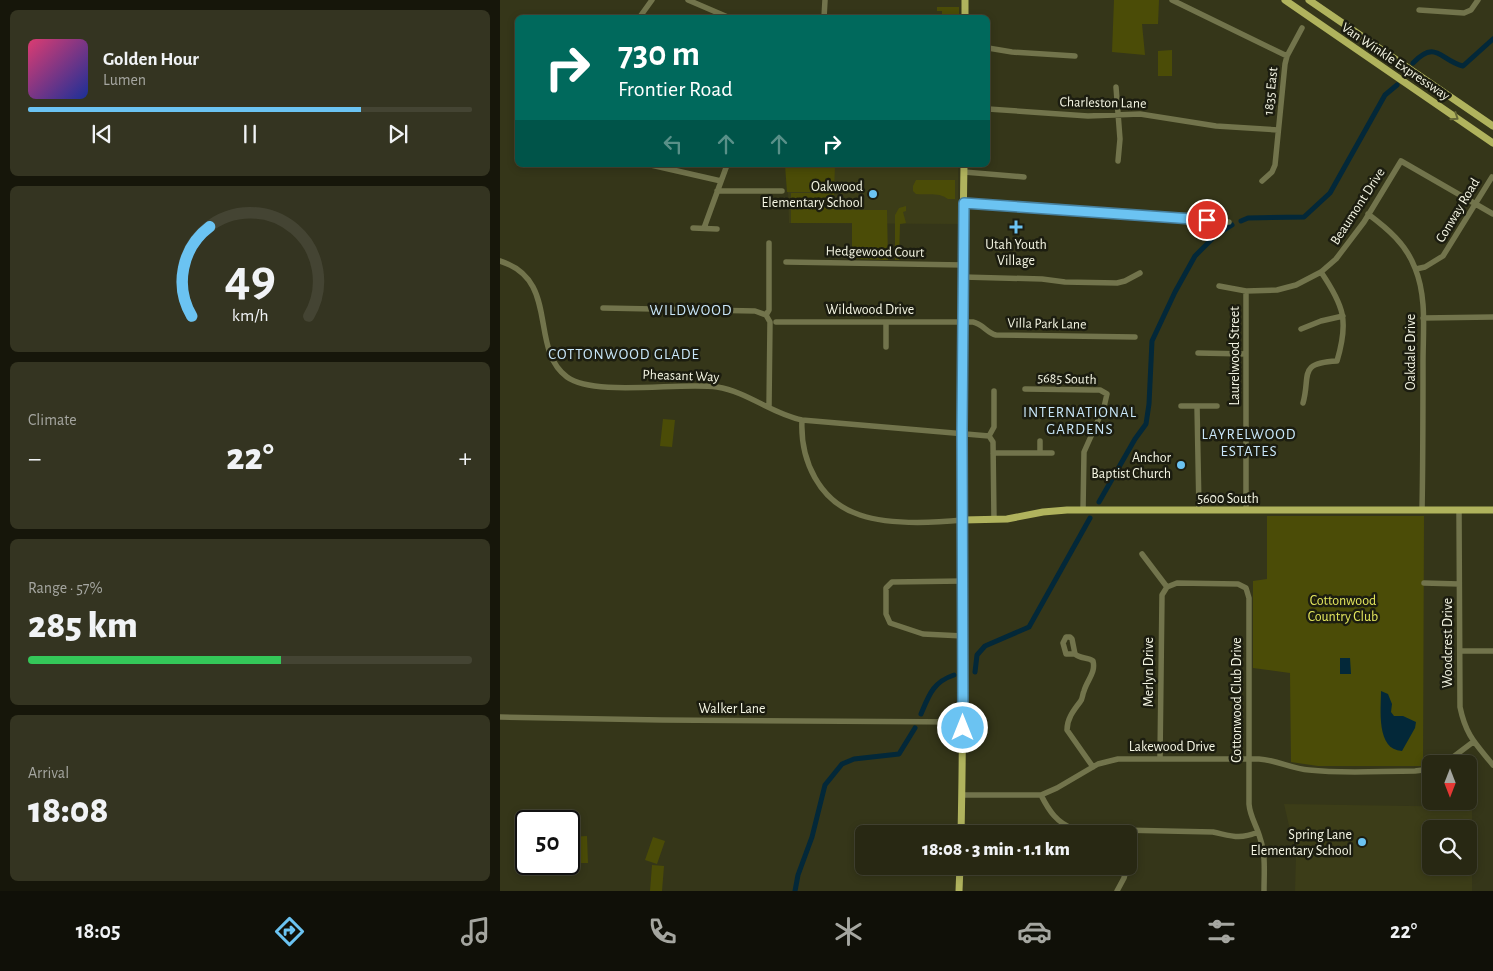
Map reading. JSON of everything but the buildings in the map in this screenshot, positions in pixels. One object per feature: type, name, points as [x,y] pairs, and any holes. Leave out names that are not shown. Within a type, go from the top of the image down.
[{"type":"main road","points":[[965,0],[965,15]]},
{"type":"main road","name":"Van Winkle Expressway","points":[[1285,0],[1493,143]]},
{"type":"main road","name":"Van Winkle Expressway","points":[[1310,0],[1493,126]]},
{"type":"main road","points":[[961,825],[964,722],[962,433],[964,169]]},
{"type":"main road","name":"5600 South","points":[[963,520],[994,519],[1053,511],[1083,510],[1493,510]]},
{"type":"main road","points":[[959,891],[960,875]]},
{"type":"street","points":[[641,15],[652,0]]},
{"type":"street","points":[[688,0],[723,15]]},
{"type":"street","points":[[824,15],[825,0]]},
{"type":"street","points":[[1172,0],[1286,56]]},
{"type":"street","points":[[1419,10],[1464,13],[1471,10],[1478,0]]},
{"type":"street","name":"1835 East","points":[[1262,180],[1272,172],[1275,164],[1282,80],[1286,56],[1302,28]]},
{"type":"street","points":[[990,48],[1012,52],[1075,56]]},
{"type":"street","points":[[1116,87],[1120,144],[1118,161]]},
{"type":"street","name":"Charleston Lane","points":[[990,109],[1064,115],[1140,114],[1210,125],[1278,130]]},
{"type":"street","name":"Beaumont Drive","points":[[1220,286],[1264,292],[1286,288],[1309,280],[1321,272],[1345,248],[1401,160],[1476,204]]},
{"type":"street","points":[[660,167],[721,180]]},
{"type":"street","points":[[704,228],[726,167]]},
{"type":"street","points":[[964,169],[1024,177]]},
{"type":"street","name":"Conway Road","points":[[1416,270],[1443,256],[1492,177]]},
{"type":"street","points":[[717,191],[782,192]]},
{"type":"street","points":[[964,203],[1229,222]]},
{"type":"street","points":[[1476,204],[1493,214]]},
{"type":"street","name":"Oakdale Drive","points":[[1368,214],[1388,228],[1408,253],[1416,270],[1422,294],[1422,510]]},
{"type":"street","points":[[693,228],[716,228]]},
{"type":"street","points":[[766,315],[769,310],[769,243]]},
{"type":"street","name":"Pheasant Way","points":[[500,261],[518,270],[532,285],[538,297],[548,347],[553,360],[560,371],[572,380],[586,385],[599,386],[714,387],[733,391],[786,416],[802,420],[989,436]]},
{"type":"street","name":"Hedgewood Court","points":[[786,262],[963,265]]},
{"type":"street","points":[[1303,403],[1307,374],[1311,367],[1321,362],[1337,361],[1343,339],[1343,316],[1335,294],[1321,272]]},
{"type":"street","points":[[963,277],[1117,283],[1126,281],[1140,273]]},
{"type":"street","name":"Laurelwood Street","points":[[1246,291],[1246,510]]},
{"type":"street","points":[[603,308],[755,311],[766,315],[770,322],[769,407]]},
{"type":"street","points":[[1301,329],[1321,321],[1343,316]]},
{"type":"street","points":[[1423,318],[1493,317]]},
{"type":"street","name":"Wildwood Drive","points":[[776,322],[964,322]]},
{"type":"street","points":[[886,322],[886,347]]},
{"type":"street","name":"Villa Park Lane","points":[[964,322],[978,323],[996,335],[1135,337]]},
{"type":"street","points":[[1198,353],[1246,354]]},
{"type":"street","name":"5685 South","points":[[1025,389],[1100,390],[1107,394],[1104,407],[1084,452],[1083,510]]},
{"type":"street","points":[[994,391],[994,426],[989,436],[992,440],[993,453],[994,519]]},
{"type":"street","points":[[1181,406],[1217,406]]},
{"type":"street","points":[[1197,406],[1199,510]]},
{"type":"street","points":[[802,420],[802,441],[809,468],[822,488],[840,505],[855,514],[878,519],[939,522],[963,520]]},
{"type":"street","points":[[1040,441],[1040,453]]},
{"type":"street","points":[[993,453],[1052,453]]},
{"type":"street","name":"Woodcrest Drive","points":[[1459,510],[1460,707],[1464,723],[1473,742],[1493,765]]},
{"type":"street","points":[[1142,554],[1167,587]]},
{"type":"street","points":[[963,581],[892,582],[886,590],[887,620],[892,624],[918,633],[963,636]]},
{"type":"street","name":"Cottonwood Club Drive","points":[[1167,587],[1177,583],[1238,584],[1246,588],[1249,598],[1249,811],[1264,853],[1264,891]]},
{"type":"street","points":[[1424,583],[1459,584]]},
{"type":"street","name":"Merlyn Drive","points":[[1160,758],[1161,604],[1162,595],[1167,587]]},
{"type":"street","points":[[1460,651],[1493,651]]},
{"type":"street","points":[[1076,654],[1079,657],[1092,660],[1094,666],[1082,699],[1072,712],[1067,730],[1093,767]]},
{"type":"street","name":"Walker Lane","points":[[500,717],[964,722]]},
{"type":"street","points":[[1456,755],[1473,742]]},
{"type":"street","name":"Lakewood Drive","points":[[962,795],[1042,795],[1102,762],[1118,759],[1249,758],[1269,760],[1311,771],[1422,770]]},
{"type":"street","points":[[1042,795],[1052,814],[1065,825]]},
{"type":"street","points":[[1137,832],[1213,832],[1234,838],[1242,838],[1258,832]]},
{"type":"street","points":[[1117,891],[1125,875]]},
{"type":"shaded area","name":"Oakwood Elementary School","points":[[787,167],[958,167],[958,224],[789,223]]},
{"type":"shaded area","name":"Spring Lane Elementary School","points":[[1284,804],[1422,806],[1422,810],[1472,810],[1472,820],[1422,820],[1422,875],[1472,875],[1472,891],[1295,891],[1296,856]]},
{"type":"green space","points":[[1114,0],[1159,0],[1158,24],[1142,24],[1145,55],[1112,52]]},
{"type":"green space","points":[[937,7],[959,7],[959,15],[942,15],[942,11],[937,11]]},
{"type":"green space","points":[[1172,50],[1172,76],[1158,76],[1158,51]]},
{"type":"green space","points":[[785,167],[835,167],[834,192],[787,192]]},
{"type":"green space","points":[[916,180],[955,180],[955,199],[948,199],[937,195],[916,194],[913,191],[913,186]]},
{"type":"green space","points":[[791,193],[834,193],[835,210],[887,210],[888,260],[852,259],[852,223],[791,223]]},
{"type":"green space","points":[[906,206],[906,211],[903,212],[906,223],[900,224],[899,260],[895,260],[895,215],[899,208]]},
{"type":"green space","points":[[663,419],[675,420],[672,447],[660,446]]},
{"type":"green space","name":"Cottonwood Country Club","points":[[1267,516],[1424,516],[1422,766],[1318,766],[1291,762],[1290,673],[1253,668],[1253,581],[1267,579]]},
{"type":"green space","points":[[580,836],[587,836],[588,863],[580,863]]},
{"type":"green space","points":[[653,837],[665,841],[657,864],[645,860]]},
{"type":"green space","points":[[652,865],[664,866],[662,891],[650,891]]},
{"type":"water","points":[[1340,658],[1350,658],[1351,674],[1340,674]]},
{"type":"water","points":[[1381,691],[1388,694],[1392,704],[1391,712],[1394,716],[1403,716],[1416,722],[1415,728],[1402,751],[1394,749],[1388,744],[1384,736],[1381,718]]},
{"type":"waterway","points":[[1413,63],[1427,52],[1433,52],[1463,66],[1493,39]]},
{"type":"waterway","points":[[1241,221],[1248,218],[1304,217],[1330,193],[1385,95],[1397,85]]},
{"type":"waterway","points":[[1099,502],[1135,439],[1146,424],[1149,404],[1152,341],[1175,292],[1195,256],[1216,235],[1232,225]]},
{"type":"waterway","points":[[975,672],[977,655],[985,646],[1029,627],[1090,518]]},
{"type":"waterway","points":[[921,714],[929,695],[936,685],[954,675]]},
{"type":"waterway","points":[[795,891],[798,875],[812,837],[825,785],[842,764],[854,759],[899,754],[915,728]]},
{"type":"place","name":"Oakwood Elementary School","points":[[873,194]]},
{"type":"place","name":"Utah Youth Village","points":[[1016,227]]},
{"type":"place","name":"Anchor Baptist Church","points":[[1181,465]]},
{"type":"place","name":"Spring Lane Elementary School","points":[[1362,842]]},
{"type":"district","name":"WILDWOOD","points":[[691,310]]},
{"type":"district","name":"COTTONWOOD GLADE","points":[[624,354]]},
{"type":"district","name":"INTERNATIONAL GARDENS","points":[[1080,420]]},
{"type":"district","name":"LAYRELWOOD ESTATES","points":[[1249,442]]},
{"type":"route","points":[[963,728],[962,429],[964,203],[1207,220]]}]
